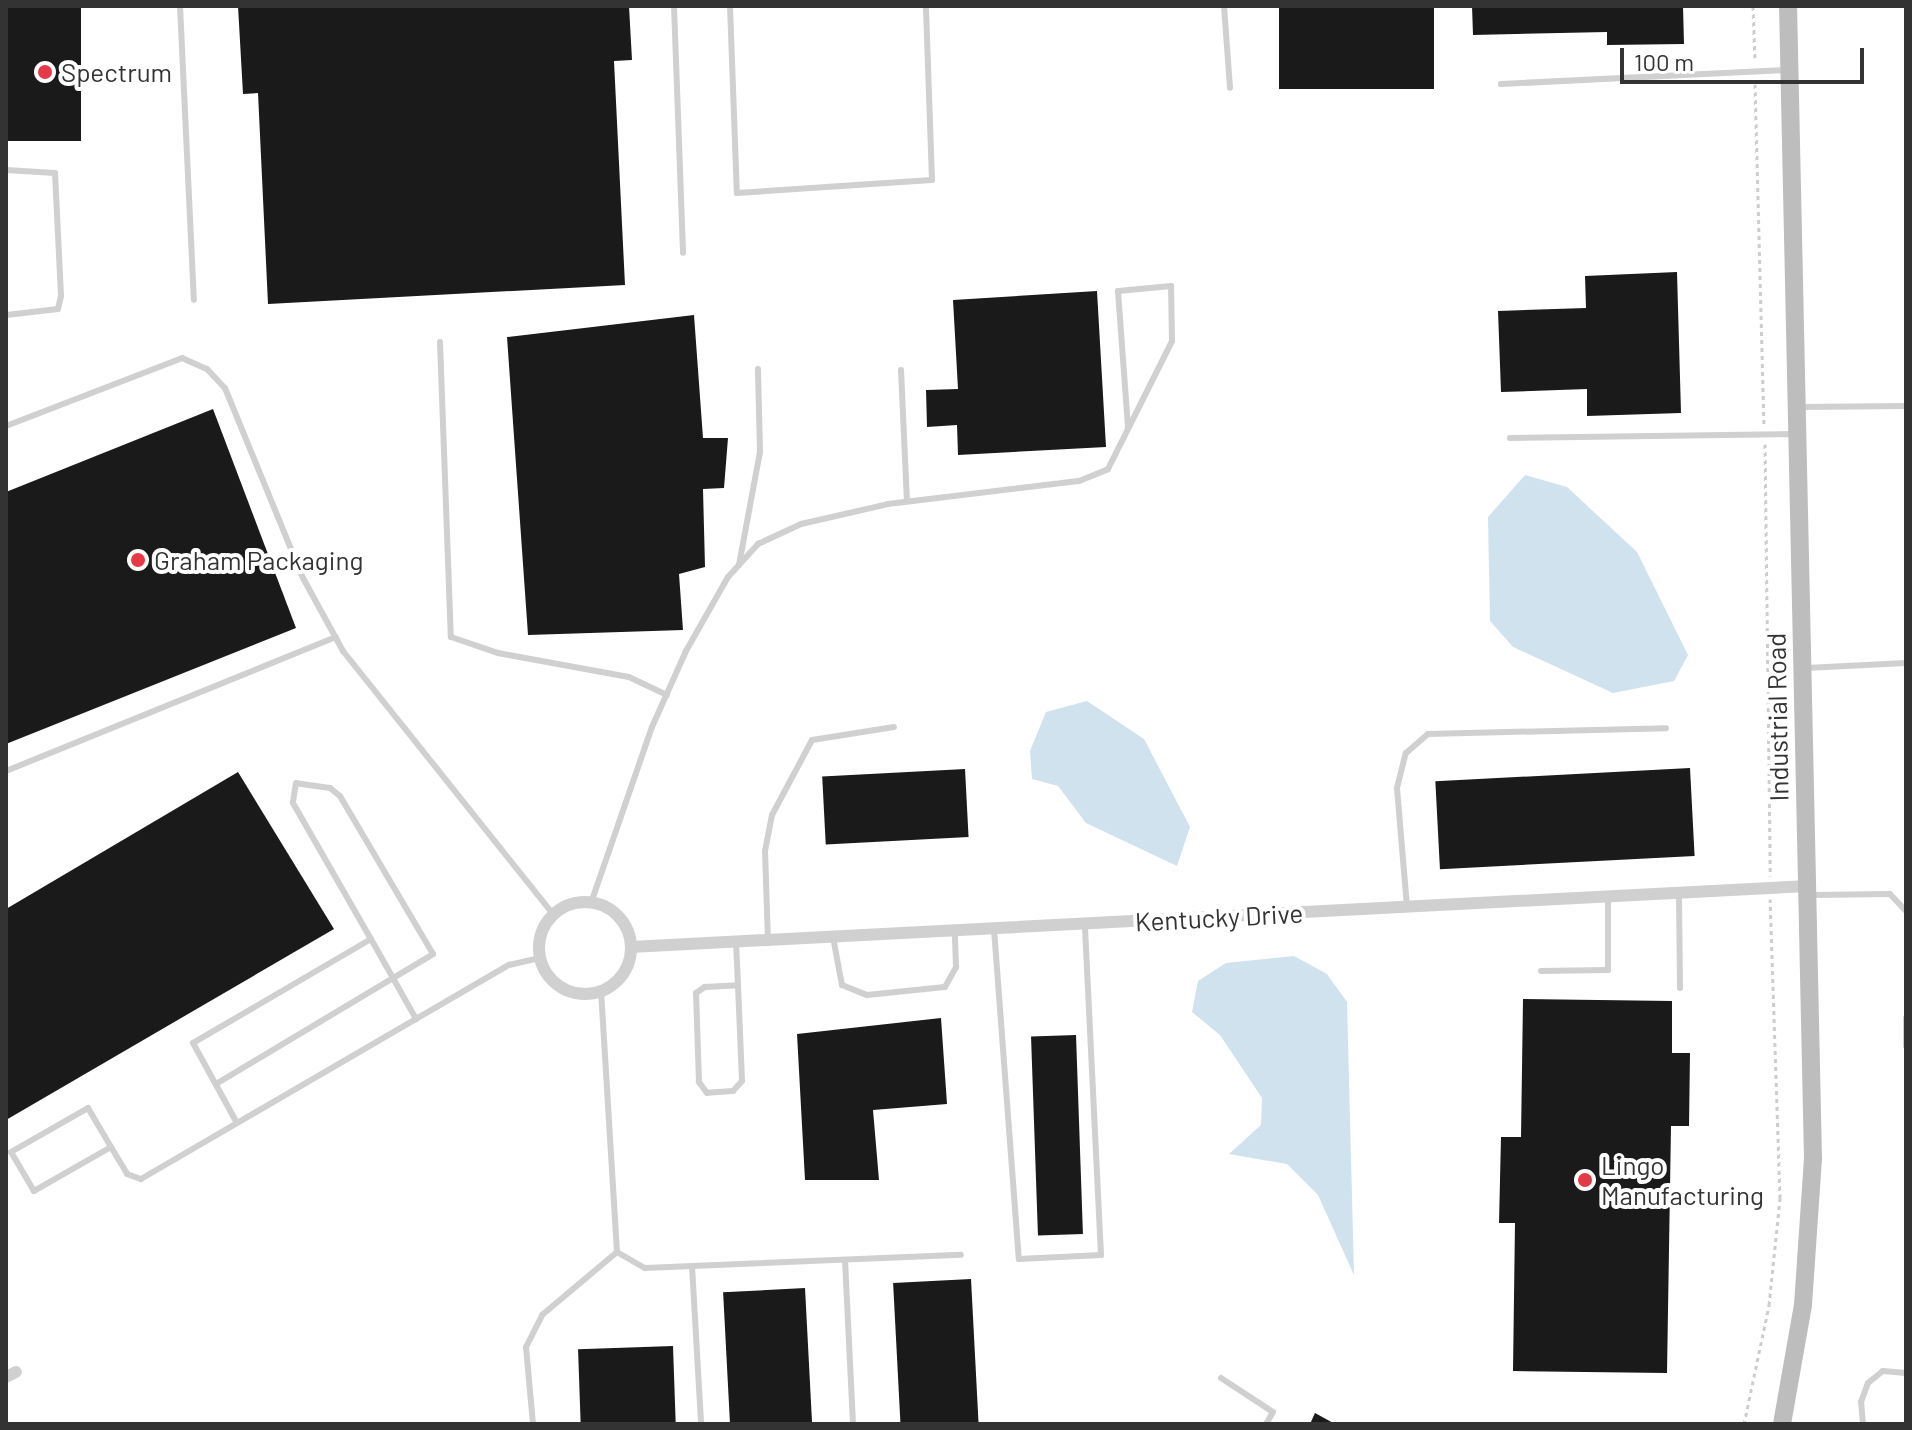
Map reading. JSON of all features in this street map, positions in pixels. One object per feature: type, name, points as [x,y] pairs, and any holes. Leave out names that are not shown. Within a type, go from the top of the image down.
[{"type":"main road","name":"Industrial Road","points":[[1782,1424],[1811,1222],[1788,6]]},
{"type":"street","name":"Kentucky Drive","points":[[631,947],[1608,896],[1807,891]]},
{"type":"street","points":[[591,903],[620,917],[631,947],[628,966],[601,992],[570,992],[556,984],[540,958],[540,942],[554,915],[565,907],[591,903]]},
{"type":"lane","points":[[180,6],[194,300]]},
{"type":"lane","points":[[674,6],[683,253]]},
{"type":"lane","points":[[730,6],[737,193],[932,180],[926,6]]},
{"type":"lane","points":[[1224,6],[1230,88]]},
{"type":"lane","points":[[1501,84],[1788,70]]},
{"type":"lane","points":[[6,170],[55,173],[61,296],[58,309],[6,315]]},
{"type":"lane","points":[[591,903],[686,651],[739,565],[758,544],[801,524],[907,501],[1079,481],[1108,469],[1172,341],[1171,286],[1118,291],[1128,428]]},
{"type":"lane","points":[[440,342],[451,637],[498,653],[629,677],[667,695]]},
{"type":"lane","points":[[6,426],[182,358],[207,369],[225,388],[303,578],[336,637],[554,915]]},
{"type":"lane","points":[[739,565],[760,452],[758,369]]},
{"type":"lane","points":[[901,370],[907,501]]},
{"type":"lane","points":[[1796,407],[1906,406]]},
{"type":"lane","points":[[1510,438],[1796,434]]},
{"type":"lane","points":[[6,771],[336,637]]},
{"type":"lane","points":[[1802,669],[1906,663]]},
{"type":"lane","points":[[768,941],[765,851],[772,815],[812,740],[894,727]]},
{"type":"lane","points":[[1407,907],[1397,788],[1406,753],[1428,734],[1666,728]]},
{"type":"lane","points":[[216,1084],[393,978],[433,954],[340,796],[330,788],[296,783],[293,803],[371,939],[393,978],[416,1019]]},
{"type":"lane","points":[[1807,891],[1890,894],[1906,911]]},
{"type":"lane","points":[[1679,893],[1680,988]]},
{"type":"lane","points":[[1541,971],[1608,970],[1608,896]]},
{"type":"lane","points":[[994,929],[1019,1259],[1087,1256],[1101,1255],[1085,924]]},
{"type":"lane","points":[[833,937],[842,985],[867,995],[945,987],[956,967],[955,931]]},
{"type":"lane","points":[[237,1123],[193,1043],[371,939]]},
{"type":"lane","points":[[736,942],[738,985],[742,1081],[733,1091],[707,1093],[699,1082],[696,993],[705,987],[738,985]]},
{"type":"lane","points":[[111,1147],[34,1191],[11,1152],[88,1108],[127,1174],[141,1179],[509,965],[540,958]]},
{"type":"lane","points":[[601,992],[617,1252]]},
{"type":"lane","points":[[1906,1018],[1906,1046]]},
{"type":"lane","points":[[617,1252],[645,1268],[961,1255]]},
{"type":"lane","points":[[533,1424],[526,1347],[542,1315],[617,1252]]},
{"type":"lane","points":[[845,1260],[853,1424]]},
{"type":"lane","points":[[692,1266],[701,1424]]},
{"type":"lane","points":[[1863,1424],[1861,1402],[1868,1383],[1883,1371],[1906,1373]]},
{"type":"lane","points":[[1221,1378],[1273,1412],[1266,1424]]},
{"type":"path","points":[[1753,6],[1754,47]]},
{"type":"path","points":[[1755,94],[1764,411]]},
{"type":"path","points":[[1765,459],[1770,866]]},
{"type":"path","points":[[1744,1424],[1769,1305],[1780,1198],[1771,924]]},
{"type":"water","points":[[1525,475],[1567,487],[1637,552],[1688,655],[1674,681],[1613,693],[1513,647],[1490,621],[1488,517]]},
{"type":"water","points":[[1087,701],[1144,739],[1190,827],[1177,866],[1086,823],[1058,786],[1032,779],[1030,751],[1046,712]]},
{"type":"water","points":[[1294,956],[1327,974],[1347,1002],[1354,1275],[1318,1195],[1287,1164],[1229,1154],[1261,1125],[1262,1098],[1220,1035],[1192,1012],[1198,981],[1226,963]]},
{"type":"building","name":"Spectrum","points":[[6,6],[81,6],[81,141],[6,141]]},
{"type":"building","points":[[238,6],[629,6],[632,60],[614,61],[625,285],[268,304],[258,93],[243,94]]},
{"type":"building","points":[[1279,6],[1434,6],[1434,89],[1279,89]]},
{"type":"building","points":[[1472,6],[1683,6],[1684,44],[1607,45],[1607,32],[1473,35]]},
{"type":"building","points":[[1677,272],[1681,413],[1587,416],[1587,389],[1501,392],[1498,311],[1586,308],[1585,276]]},
{"type":"building","points":[[1097,291],[1106,447],[958,455],[957,425],[927,427],[926,390],[958,389],[953,300]]},
{"type":"building","points":[[694,315],[703,438],[728,438],[724,488],[703,489],[705,567],[679,574],[683,630],[528,635],[507,337]]},
{"type":"building","name":"Graham Packaging","points":[[213,409],[296,628],[6,744],[6,492]]},
{"type":"building","points":[[1690,768],[1695,856],[1440,869],[1435,781]]},
{"type":"building","points":[[965,769],[969,837],[826,844],[822,776]]},
{"type":"building","points":[[238,772],[334,929],[6,1120],[6,909]]},
{"type":"building","name":"Lingo Manufacturing","points":[[1523,999],[1672,1001],[1672,1053],[1690,1053],[1689,1126],[1671,1126],[1667,1373],[1513,1371],[1515,1223],[1499,1223],[1501,1137],[1521,1137]]},
{"type":"building","points":[[941,1018],[947,1104],[873,1110],[879,1180],[805,1180],[797,1034]]},
{"type":"building","points":[[1076,1035],[1083,1234],[1038,1235],[1031,1037]]},
{"type":"building","points":[[971,1279],[979,1424],[900,1424],[893,1283]]},
{"type":"building","points":[[805,1288],[812,1424],[730,1424],[723,1292]]},
{"type":"building","points":[[673,1346],[676,1424],[581,1424],[578,1349]]},
{"type":"building","points":[[1315,1413],[1335,1424],[1310,1424]]},
{"type":"place","name":"Spectrum","points":[[45,72]]},
{"type":"place","name":"Graham Packaging","points":[[138,560]]},
{"type":"place","name":"Lingo Manufacturing","points":[[1585,1180]]}]
